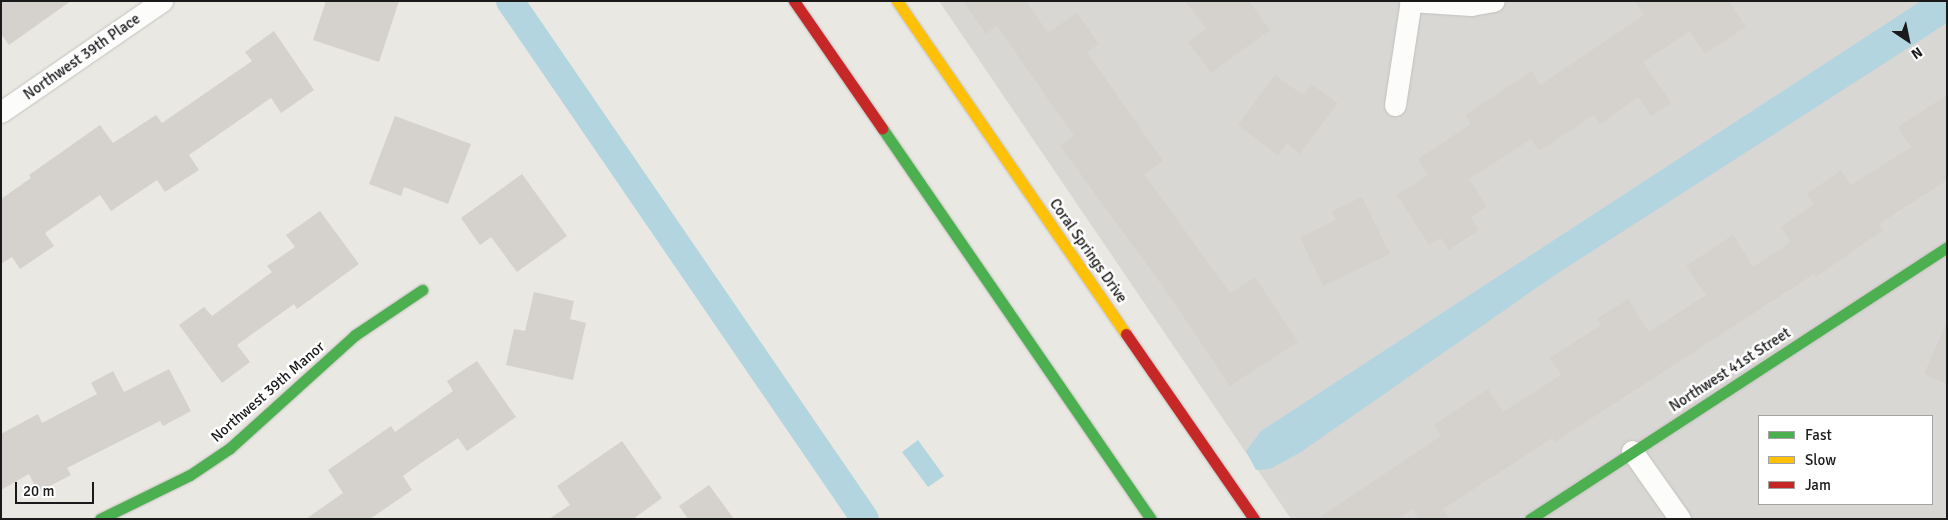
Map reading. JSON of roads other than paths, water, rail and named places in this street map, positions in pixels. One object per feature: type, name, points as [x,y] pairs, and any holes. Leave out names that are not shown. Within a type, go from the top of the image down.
[{"type":"main road","points":[[794,1],[1151,519]]},
{"type":"main road","name":"Coral Springs Drive","points":[[897,1],[1254,519]]},
{"type":"main road","name":"Northwest 41st Street","points":[[1530,519],[1947,247]]},
{"type":"main road","name":"Northwest 39th Manor","points":[[100,519],[190,475],[230,448],[354,335],[422,290]]},
{"type":"street","name":"Northwest 39th Place","points":[[1,112],[162,1]]},
{"type":"street","points":[[1395,105],[1410,1],[1471,5],[1494,1]]},
{"type":"street","points":[[1632,451],[1680,519]]},
{"type":"water","points":[[1921,1],[1947,1],[1947,23],[1552,277],[1301,452],[1270,469],[1256,470],[1246,451],[1261,431]]},
{"type":"water","points":[[918,440],[944,476],[928,487],[902,452]]},
{"type":"waterway","points":[[510,1],[865,519]]}]
